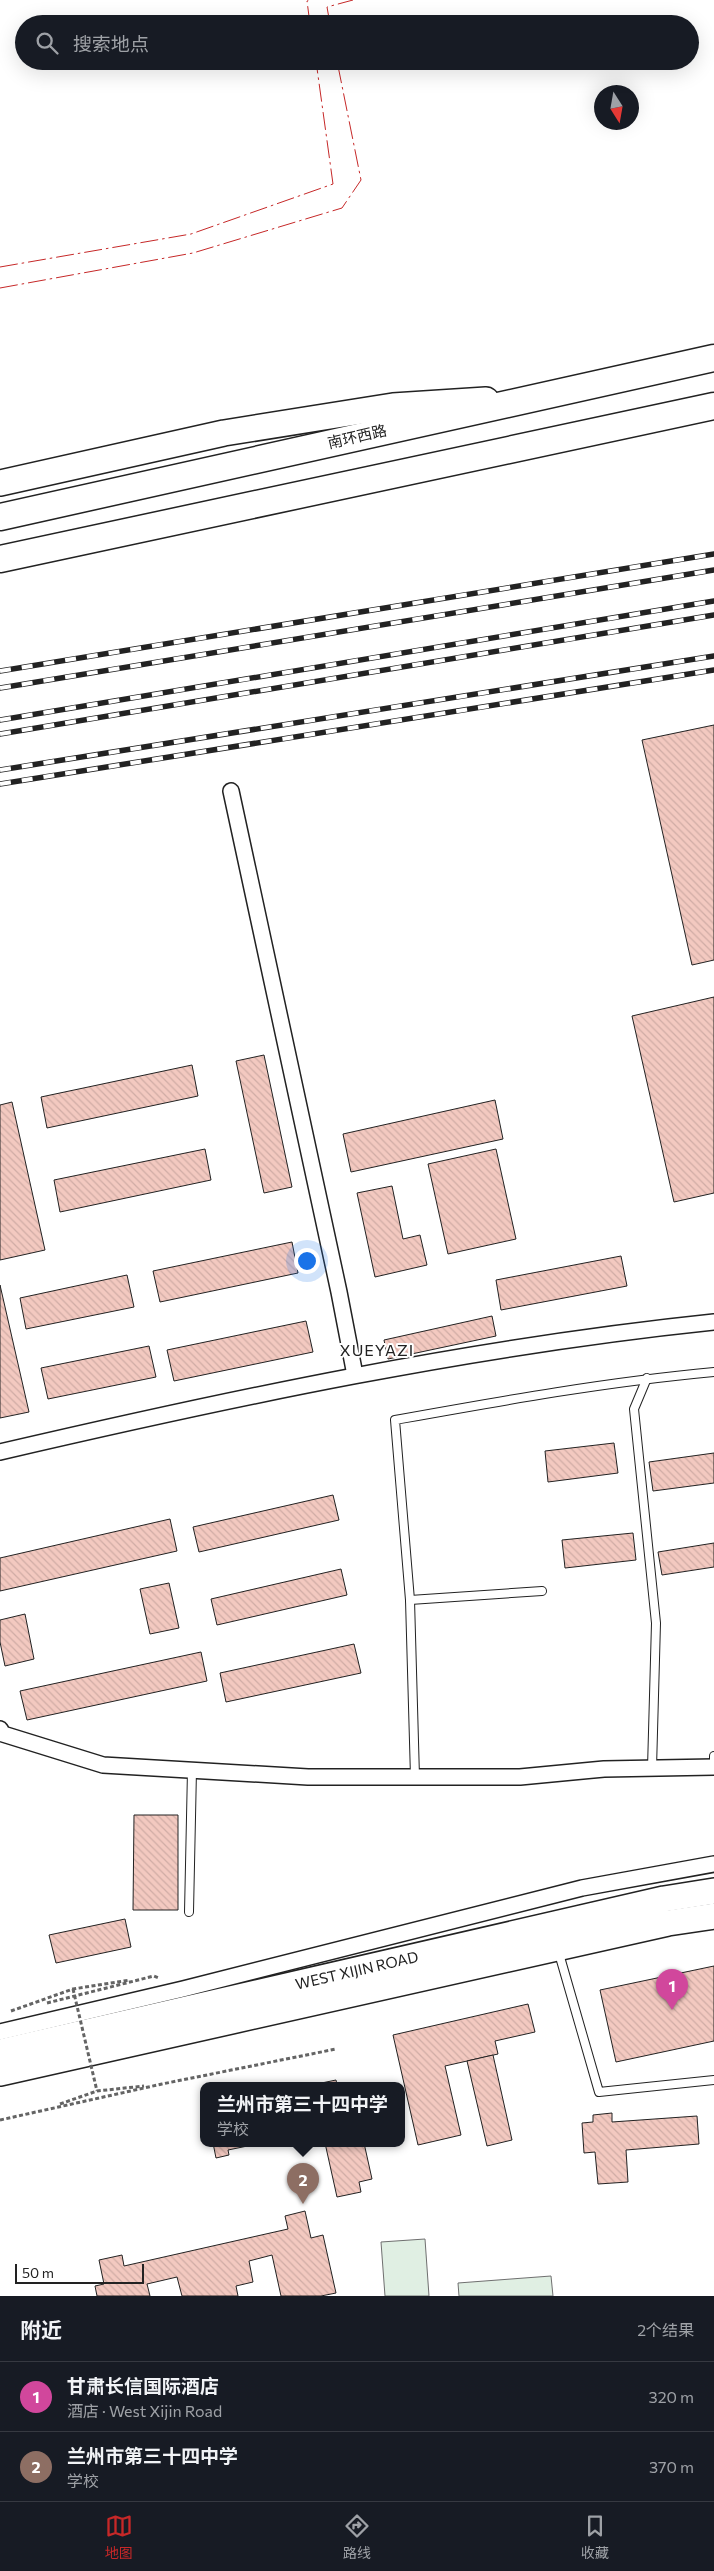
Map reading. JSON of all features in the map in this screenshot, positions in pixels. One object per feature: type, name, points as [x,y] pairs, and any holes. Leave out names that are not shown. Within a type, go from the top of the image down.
[{"type":"highway","name":"南环西路","points":[[0,517],[526,398],[714,358]]},
{"type":"highway","points":[[0,559],[714,406]]},
{"type":"main road","points":[[0,483],[224,433],[393,406],[526,398]]},
{"type":"main road","name":"WEST XIJIN ROAD","points":[[0,2052],[664,1899],[714,1891]]},
{"type":"main road","name":"WEST XIJIN ROAD","points":[[0,2073],[668,1923],[714,1916]]},
{"type":"street","points":[[231,791],[340,1292],[355,1375]]},
{"type":"street","points":[[0,1452],[144,1418],[355,1375],[596,1334],[714,1322]]},
{"type":"street","points":[[0,1729],[3,1734],[103,1765],[308,1777],[520,1777],[604,1769],[714,1767]]},
{"type":"street","points":[[0,2032],[183,1989],[582,1888],[714,1864]]},
{"type":"lane","points":[[415,1777],[410,1600],[394,1420],[553,1392],[647,1378],[714,1372]]},
{"type":"lane","points":[[647,1378],[634,1409],[656,1623],[652,1768]]},
{"type":"lane","points":[[410,1600],[542,1591]]},
{"type":"lane","points":[[714,1756],[714,1767]]},
{"type":"lane","points":[[189,1912],[192,1770]]},
{"type":"lane","points":[[558,1948],[599,2092],[714,2080]]},
{"type":"path","points":[[8,2012],[73,1989],[154,1976]]},
{"type":"path","points":[[73,1989],[97,2091]]},
{"type":"path","points":[[0,2120],[162,2084],[336,2050]]},
{"type":"path","points":[[47,2109],[97,2091],[162,2084]]},
{"type":"green space","points":[[425,2239],[429,2296],[385,2296],[381,2242]]},
{"type":"green space","points":[[551,2276],[553,2296],[459,2296],[458,2283]]},
{"type":"building","points":[[714,725],[714,960],[692,965],[642,740]]},
{"type":"building","points":[[714,997],[714,1193],[674,1202],[632,1016]]},
{"type":"building","points":[[264,1055],[292,1187],[264,1193],[236,1061]]},
{"type":"building","points":[[192,1065],[198,1096],[47,1128],[41,1097]]},
{"type":"building","points":[[495,1100],[503,1139],[351,1172],[343,1134]]},
{"type":"building","points":[[12,1102],[45,1250],[0,1260],[0,1105]]},
{"type":"building","points":[[205,1149],[211,1180],[60,1212],[54,1180]]},
{"type":"building","points":[[496,1149],[516,1239],[448,1254],[428,1164]]},
{"type":"building","points":[[392,1186],[403,1239],[420,1235],[427,1265],[375,1277],[357,1193]]},
{"type":"building","points":[[292,1242],[298,1273],[160,1302],[153,1271]]},
{"type":"building","points":[[621,1256],[627,1286],[501,1310],[496,1280]]},
{"type":"building","points":[[127,1275],[134,1307],[26,1329],[20,1298]]},
{"type":"building","points":[[0,1285],[29,1412],[0,1418]]},
{"type":"building","points":[[492,1316],[496,1336],[388,1359],[384,1340]]},
{"type":"building","points":[[306,1321],[313,1352],[174,1381],[167,1350]]},
{"type":"building","points":[[149,1346],[156,1377],[48,1399],[41,1368]]},
{"type":"building","points":[[614,1443],[618,1473],[548,1482],[545,1451]]},
{"type":"building","points":[[714,1453],[714,1483],[653,1491],[649,1462]]},
{"type":"building","points":[[333,1495],[339,1520],[199,1552],[193,1527]]},
{"type":"building","points":[[170,1519],[177,1551],[0,1591],[0,1558]]},
{"type":"building","points":[[633,1533],[636,1560],[565,1568],[562,1540]]},
{"type":"building","points":[[714,1543],[714,1567],[662,1575],[658,1552]]},
{"type":"building","points":[[341,1569],[347,1595],[217,1625],[211,1599]]},
{"type":"building","points":[[169,1583],[179,1628],[150,1634],[140,1589]]},
{"type":"building","points":[[25,1614],[34,1659],[5,1666],[0,1642],[0,1620]]},
{"type":"building","points":[[354,1644],[361,1673],[226,1702],[220,1673]]},
{"type":"building","points":[[201,1652],[207,1681],[27,1720],[20,1691]]},
{"type":"building","points":[[134,1815],[178,1815],[178,1910],[133,1910]]},
{"type":"building","points":[[125,1919],[131,1947],[56,1963],[49,1935]]},
{"type":"building","points":[[714,1966],[714,2041],[616,2062],[600,1990]]},
{"type":"building","points":[[528,2004],[535,2032],[495,2041],[498,2054],[445,2066],[461,2135],[418,2145],[393,2035]]},
{"type":"building","points":[[493,2055],[512,2140],[487,2146],[467,2061]]},
{"type":"building","points":[[612,2113],[612,2122],[697,2116],[699,2144],[626,2150],[628,2182],[598,2184],[595,2152],[584,2153],[582,2123],[593,2122],[593,2115]]},
{"type":"building","points":[[214,2147],[243,2147],[228,2150],[229,2155],[216,2158]]},
{"type":"building","points":[[326,2147],[365,2147],[372,2179],[359,2182],[361,2192],[337,2197]]},
{"type":"building","points":[[305,2211],[311,2238],[323,2235],[336,2293],[321,2296],[281,2296],[272,2255],[249,2261],[253,2282],[236,2286],[238,2296],[182,2296],[177,2277],[147,2284],[150,2296],[97,2296],[95,2286],[104,2284],[99,2260],[122,2255],[124,2266],[288,2229],[285,2216]]},
{"type":"railway","points":[[0,671],[714,554]]},
{"type":"railway","points":[[0,688],[714,570]]},
{"type":"railway","points":[[0,720],[714,601]]},
{"type":"railway","points":[[0,734],[714,615]]},
{"type":"railway","points":[[0,770],[714,656]]},
{"type":"railway","points":[[0,784],[714,670]]},
{"type":"power","points":[[309,15],[307,1],[311,0]]},
{"type":"power","points":[[328,15],[327,7],[353,0]]},
{"type":"power","points":[[0,267],[191,234],[333,184],[317,70]]},
{"type":"power","points":[[0,288],[193,253],[342,208],[361,180],[339,70]]},
{"type":"place","name":"甘肃长信国际酒店","points":[[672,2010]]},
{"type":"place","name":"兰州市第三十四中学","points":[[303,2204]]},
{"type":"district","name":"XUEYAZI","points":[[377,1349]]}]
